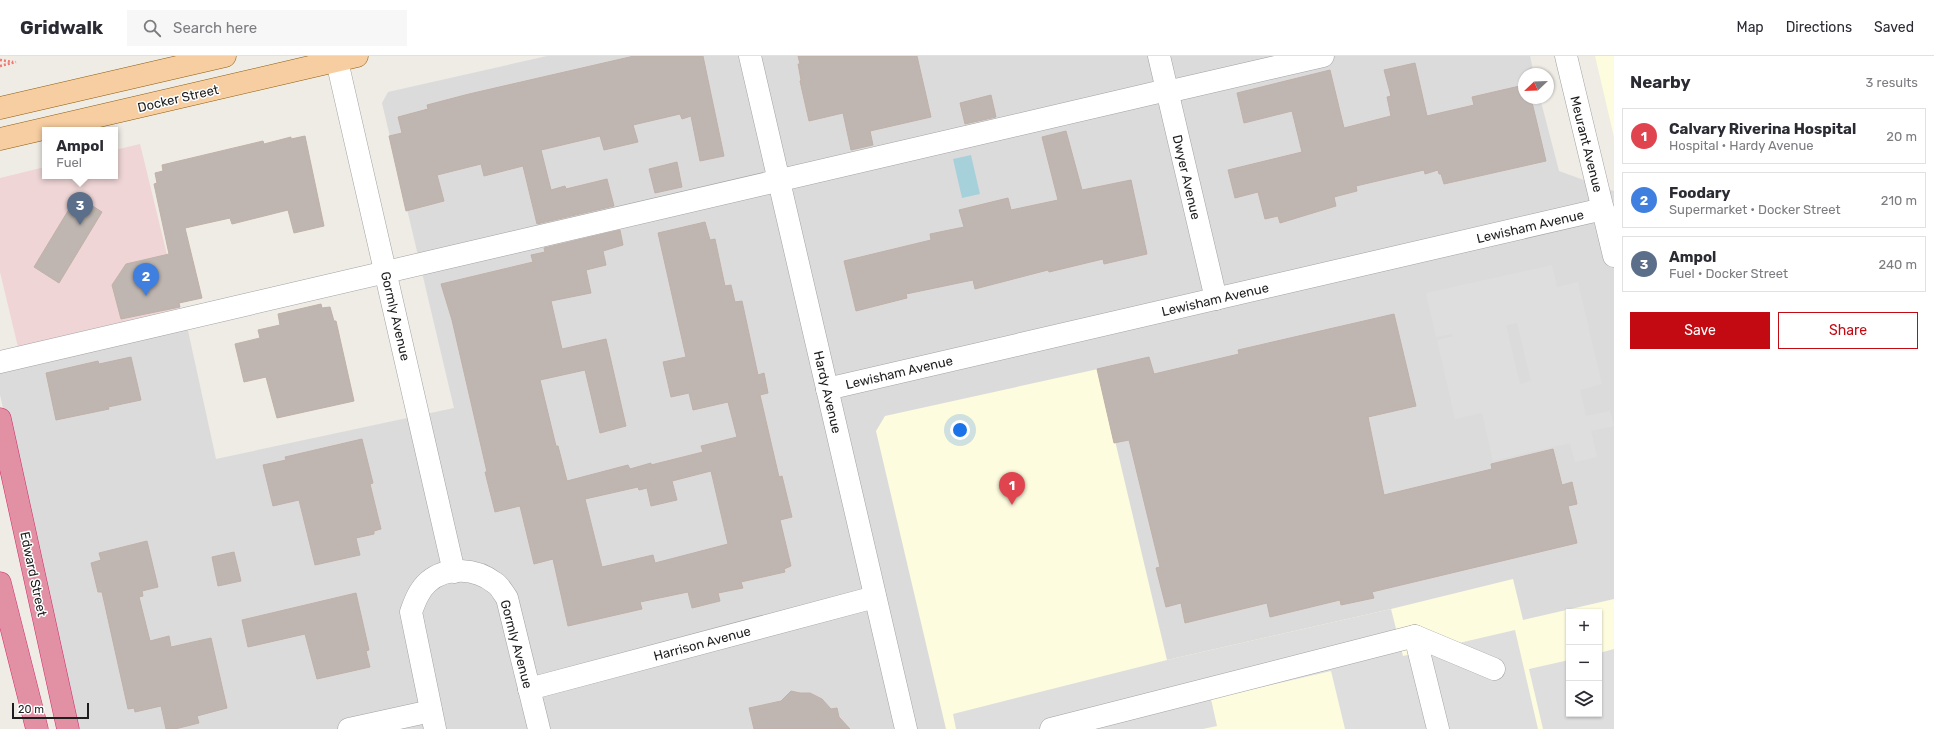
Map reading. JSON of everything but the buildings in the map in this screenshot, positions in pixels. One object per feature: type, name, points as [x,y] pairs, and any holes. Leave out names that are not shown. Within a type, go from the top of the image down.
[{"type":"highway","name":"Edward Street","points":[[0,419],[68,729]]},
{"type":"highway","points":[[0,583],[37,729]]},
{"type":"main road","points":[[0,108],[225,56]]},
{"type":"main road","name":"Docker Street","points":[[51,127],[347,58]]},
{"type":"main road","name":"Docker Street","points":[[0,139],[42,129]]},
{"type":"street","name":"Hardy Avenue","points":[[750,56],[906,729]]},
{"type":"street","name":"Dwyer Avenue","points":[[1159,56],[1216,299]]},
{"type":"street","points":[[0,362],[778,180],[1323,56]]},
{"type":"street","name":"Meurant Avenue","points":[[1566,56],[1614,256]]},
{"type":"street","name":"Gormly Avenue","points":[[347,58],[386,272],[454,572]]},
{"type":"street","name":"Lewisham Avenue","points":[[827,389],[1603,209]]},
{"type":"street","name":"Gormly Avenue","points":[[433,720],[411,612],[417,596],[429,582],[444,573],[464,570],[481,574],[496,583],[507,598],[539,729]]},
{"type":"street","name":"Harrison Avenue","points":[[529,689],[875,597]]},
{"type":"street","points":[[1415,636],[1438,729]]},
{"type":"street","points":[[1051,729],[1415,636],[1494,669]]},
{"type":"street","points":[[349,729],[433,720]]},
{"type":"path","points":[[0,60],[16,62],[0,66]]},
{"type":"shaded area","points":[[547,56],[1530,56],[1533,68],[1518,68],[1518,104],[1542,104],[1559,171],[1614,191],[1614,729],[78,729],[0,395],[0,367],[187,326],[216,459],[454,408],[382,103],[388,92]]},
{"type":"shaded area","points":[[1595,56],[1614,56],[1614,137]]},
{"type":"shaded area","points":[[140,144],[180,308],[18,347],[0,272],[0,178],[42,168],[42,179],[118,179],[118,149]]},
{"type":"shaded area","points":[[1552,265],[1557,287],[1578,282],[1602,384],[1580,390],[1586,416],[1610,411],[1614,426],[1591,431],[1597,457],[1575,462],[1570,443],[1493,461],[1482,413],[1455,419],[1437,340],[1453,336],[1452,334],[1436,337],[1426,293]],"holes":[[[1517,323],[1531,381],[1520,384],[1506,325]]]},
{"type":"shaded area","points":[[1098,369],[1167,660],[1391,609],[1513,579],[1523,620],[1566,610],[1566,717],[1602,717],[1602,609],[1571,609],[1614,599],[1614,729],[946,729],[876,431],[885,416]]},
{"type":"shaded area","points":[[1391,609],[1403,656],[1515,630],[1538,729],[1345,729],[1331,671],[1211,699],[1217,726],[1203,729],[956,729],[953,714],[1167,660]]},
{"type":"shaded area","points":[[1614,649],[1614,729],[1543,729],[1529,669],[1566,661],[1566,717],[1602,717],[1602,652]]},
{"type":"water","points":[[971,155],[980,194],[962,198],[953,159]]},
{"type":"place","name":"Ampol","points":[[80,225]]},
{"type":"place","name":"Foodary","points":[[146,296]]},
{"type":"place","name":"Calvary Riverina Hospital","points":[[1012,505]]}]
